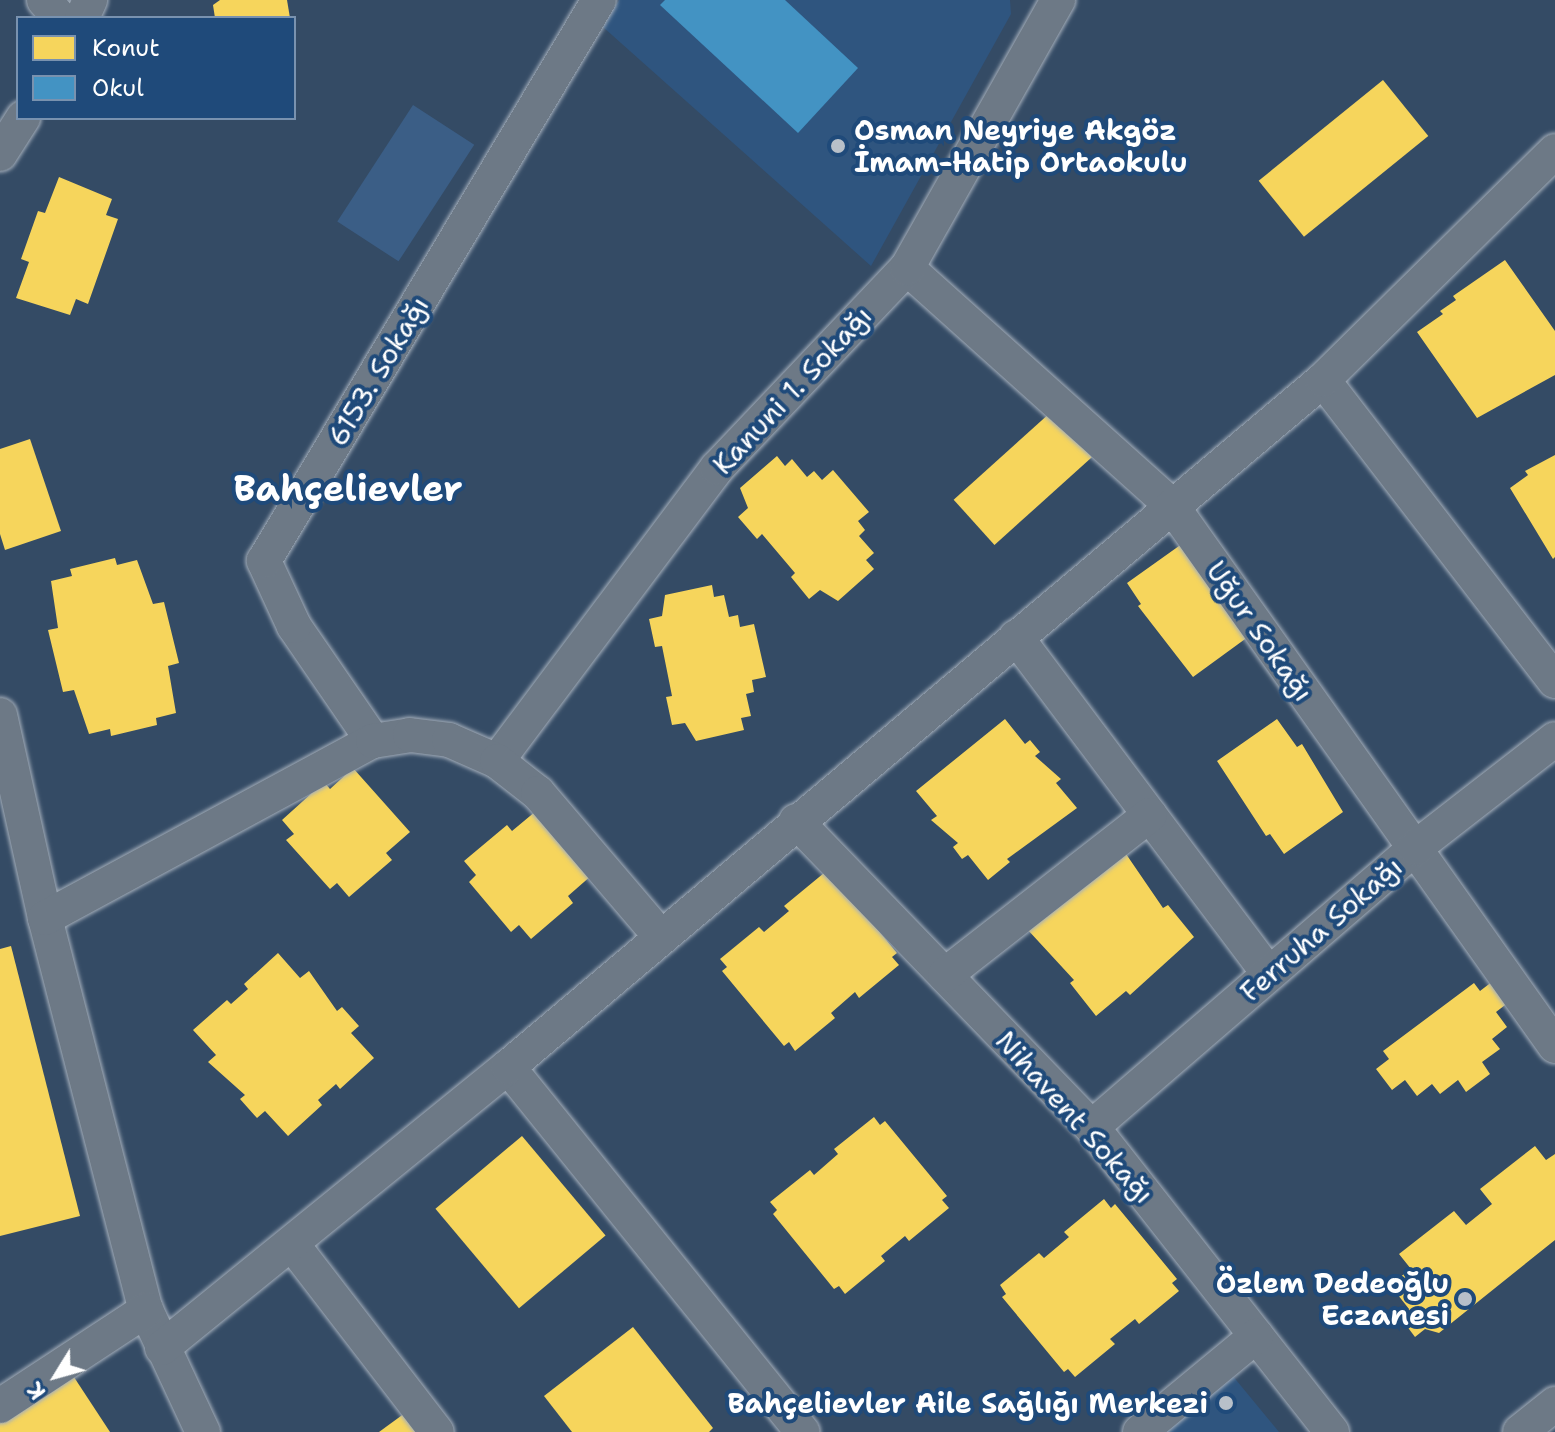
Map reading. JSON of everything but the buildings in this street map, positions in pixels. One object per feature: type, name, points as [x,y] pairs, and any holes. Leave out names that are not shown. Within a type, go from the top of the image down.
[{"type":"street","points":[[44,0],[58,16]]},
{"type":"street","name":"6153. Sokağı","points":[[373,741],[294,626],[264,561],[599,0]]},
{"type":"street","name":"Kanuni 1. Sokağı","points":[[497,761],[717,468],[907,268],[1058,0]]},
{"type":"street","points":[[0,154],[22,120]]},
{"type":"street","points":[[162,1348],[508,1067],[796,821],[1323,380],[1555,151]]},
{"type":"street","name":"Uğur Sokağı","points":[[907,268],[1172,506],[1555,1046]]},
{"type":"street","points":[[1323,380],[1555,681]]},
{"type":"street","points":[[1016,637],[1269,974]]},
{"type":"street","points":[[0,715],[45,918],[146,1310],[203,1432]]},
{"type":"street","points":[[45,918],[373,741],[410,735],[449,740],[497,761],[538,793],[661,937]]},
{"type":"street","name":"Ferruha Sokağı","points":[[1092,1127],[1415,848],[1555,739]]},
{"type":"street","points":[[945,975],[1150,815]]},
{"type":"street","name":"Nihavent Sokağı","points":[[796,821],[1092,1127],[1332,1432]]},
{"type":"street","points":[[508,1067],[802,1432]]},
{"type":"street","points":[[292,1244],[437,1432]]},
{"type":"street","points":[[0,1406],[146,1310]]},
{"type":"street","points":[[1140,1432],[1256,1336]]},
{"type":"street","points":[[1520,1432],[1555,1404]]},
{"type":"shaded area","name":"Osman Neyriye Akgöz İmam-Hatip Ortaokulu","points":[[619,0],[1010,0],[1011,14],[871,266],[603,27]]},
{"type":"shaded area","points":[[413,105],[474,145],[399,261],[337,222]]},
{"type":"shaded area","name":"Bahçelievler Aile Sağlığı Merkezi","points":[[1232,1375],[1279,1432],[1161,1432]]},
{"type":"place","name":"Osman Neyriye Akgöz İmam-Hatip Ortaokulu","points":[[838,146]]},
{"type":"place","name":"Özlem Dedeoğlu Eczanesi","points":[[1465,1299]]},
{"type":"place","name":"Bahçelievler Aile Sağlığı Merkezi","points":[[1226,1403]]},
{"type":"district","name":"Bahçelievler","points":[[348,489]]}]
